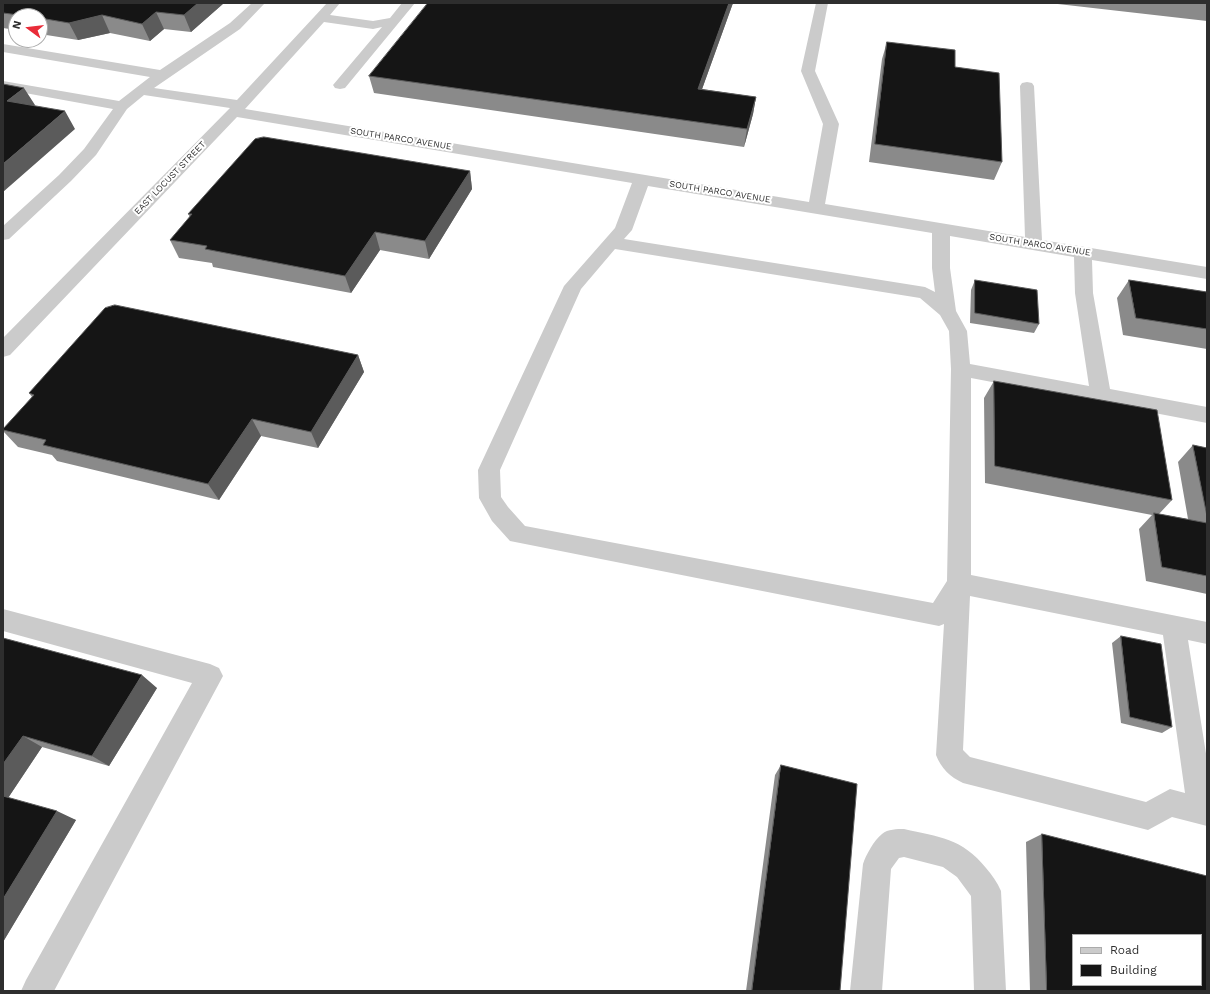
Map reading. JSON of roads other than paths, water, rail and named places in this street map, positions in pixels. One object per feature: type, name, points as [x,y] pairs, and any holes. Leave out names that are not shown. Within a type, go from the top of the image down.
[{"type":"street","points":[[3,235],[65,178],[90,152],[122,106],[162,75],[235,26],[259,3]]},
{"type":"street","name":"EAST LOCUST STREET","points":[[3,350],[237,108],[334,3]]},
{"type":"street","points":[[340,85],[409,3]]},
{"type":"street","points":[[816,208],[831,124],[808,71],[822,3]]},
{"type":"street","points":[[321,18],[373,25],[394,21]]},
{"type":"street","points":[[3,48],[162,75]]},
{"type":"street","points":[[3,85],[122,106]]},
{"type":"street","points":[[1027,86],[1034,244]]},
{"type":"street","name":"SOUTH PARCO AVENUE","points":[[141,90],[642,179],[1207,273]]},
{"type":"street","points":[[642,179],[623,230],[573,286],[489,470],[490,498],[500,514],[518,534],[939,615],[960,583]]},
{"type":"street","points":[[941,229],[941,268],[946,311]]},
{"type":"street","points":[[611,243],[925,293],[946,311],[958,331],[961,369],[960,583],[949,755],[963,769],[1148,816],[1170,802],[1204,812],[1174,626]]},
{"type":"street","points":[[1083,252],[1084,293],[1101,395]]},
{"type":"street","points":[[961,369],[1207,415]]},
{"type":"street","points":[[960,583],[1207,633]]},
{"type":"street","points":[[3,620],[210,676],[37,991]]},
{"type":"street","points":[[866,991],[877,864],[892,844],[904,843],[950,854],[967,868],[986,890],[990,991]]}]
